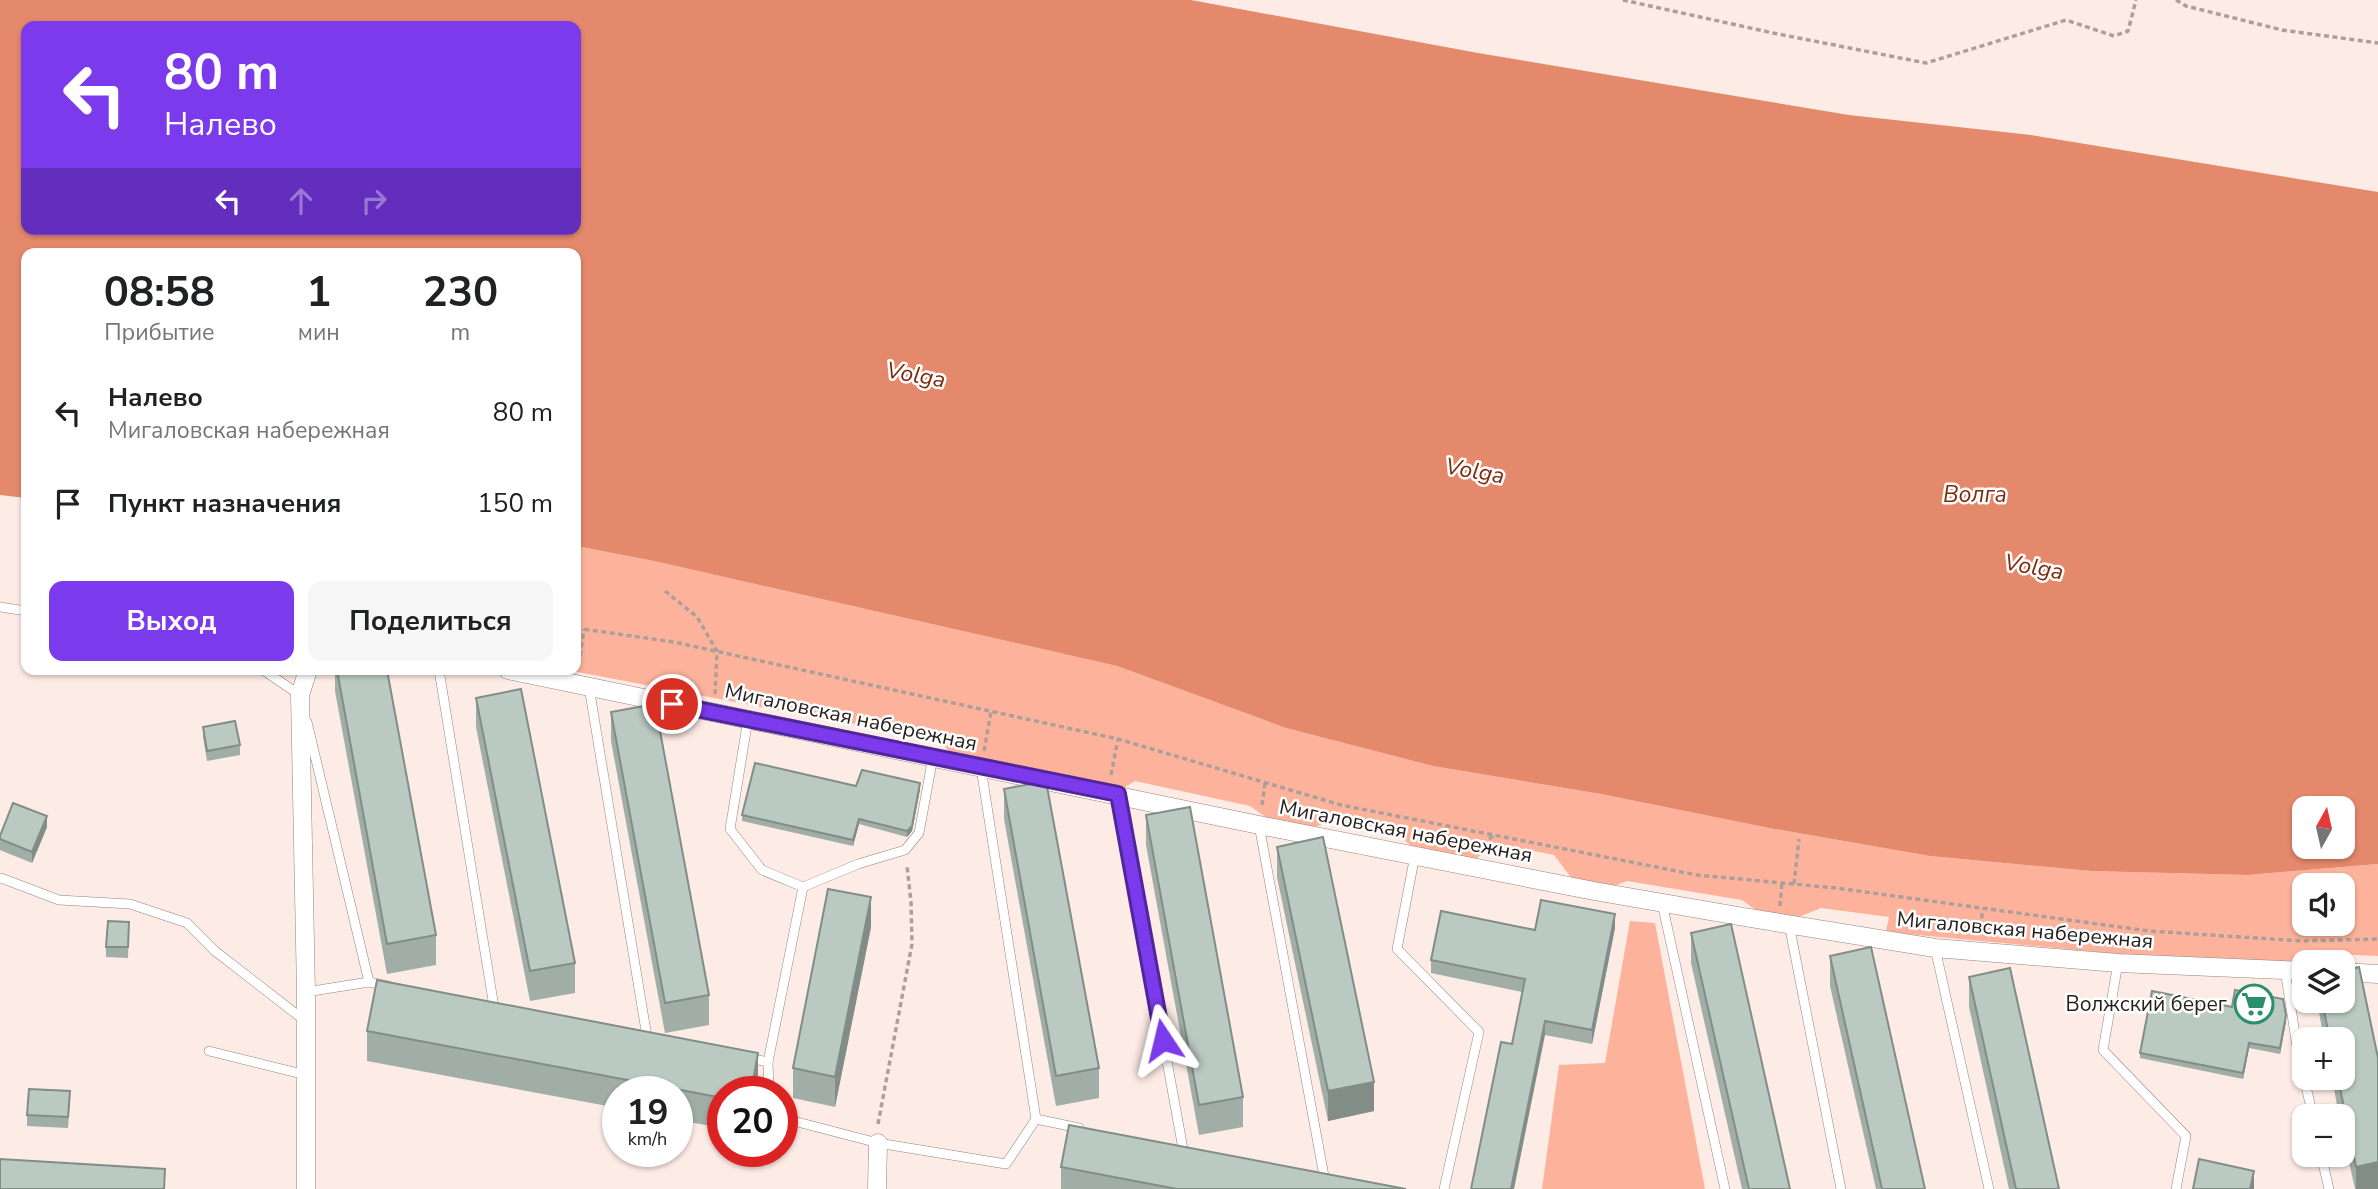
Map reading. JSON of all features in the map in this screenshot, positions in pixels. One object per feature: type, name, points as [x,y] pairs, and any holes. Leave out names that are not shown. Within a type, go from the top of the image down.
[{"type":"street","name":"Мигаловская набережная","points":[[533,675],[1259,825],[1662,903],[1935,948],[2118,963],[2292,970]]},
{"type":"street","points":[[304,682],[306,1189]]},
{"type":"street","points":[[2355,973],[2378,974]]},
{"type":"street","points":[[877,1189],[878,1143]]},
{"type":"lane","points":[[0,607],[21,610]]},
{"type":"lane","points":[[280,675],[304,682],[369,982]]},
{"type":"lane","points":[[440,675],[494,1007]]},
{"type":"lane","points":[[583,685],[647,1037]]},
{"type":"lane","points":[[748,719],[730,829],[762,870],[803,887],[858,864],[905,850],[919,833],[933,757]]},
{"type":"lane","points":[[798,1122],[878,1143],[1006,1164],[1036,1119],[981,766]]},
{"type":"lane","points":[[1118,794],[1183,1149]]},
{"type":"lane","points":[[1259,825],[1325,1176]]},
{"type":"lane","points":[[1415,855],[1397,949],[1479,1032],[1444,1189]]},
{"type":"lane","points":[[1,878],[59,900],[130,904],[187,923],[215,951],[306,1021]]},
{"type":"lane","points":[[768,1076],[768,1062],[803,887]]},
{"type":"lane","points":[[1662,903],[1725,1189]]},
{"type":"lane","points":[[1788,924],[1841,1189]]},
{"type":"lane","points":[[1935,948],[1989,1189]]},
{"type":"lane","points":[[2118,963],[2103,1050],[2186,1136],[2175,1189]]},
{"type":"lane","points":[[2285,970],[2298,1053],[2310,1104]]},
{"type":"lane","points":[[306,992],[369,982],[394,987]]},
{"type":"lane","points":[[482,1005],[507,1010]]},
{"type":"lane","points":[[634,1035],[660,1040]]},
{"type":"lane","points":[[209,1051],[306,1076]]},
{"type":"lane","points":[[741,1056],[768,1062]]},
{"type":"lane","points":[[1036,1119],[1090,1130]]},
{"type":"lane","points":[[1170,1147],[1196,1152]]},
{"type":"lane","points":[[2324,1167],[2329,1189]]},
{"type":"lane","points":[[1312,1174],[1338,1179]]},
{"type":"path","points":[[1623,0],[1926,63],[2066,20],[2114,36],[2121,34],[2128,31],[2136,0]]},
{"type":"path","points":[[2176,0],[2186,6],[2282,30],[2378,43]]},
{"type":"path","points":[[665,591],[697,617],[717,652],[717,673]]},
{"type":"path","points":[[581,629],[674,642],[1118,739],[1341,805],[1697,875],[1836,888],[2149,931],[2302,941],[2378,939]]},
{"type":"path","points":[[583,685],[584,629]]},
{"type":"path","points":[[987,733],[992,712]]},
{"type":"path","points":[[1114,761],[1118,739]]},
{"type":"path","points":[[1794,884],[1799,839]]},
{"type":"path","points":[[878,1143],[878,1123],[912,944],[911,902],[905,850]]},
{"type":"path","points":[[1979,935],[1983,909]]},
{"type":"shaded area","points":[[581,547],[654,561],[1117,666],[1286,728],[1433,766],[1601,794],[1769,828],[1930,856],[2091,871],[2247,875],[2378,864],[2378,956],[2355,955],[2355,950],[2292,950],[2292,964],[2118,954],[1886,932],[1889,917],[1821,908],[1799,917],[1757,911],[1742,900],[1627,881],[1611,887],[1573,880],[1554,855],[1493,843],[1475,860],[1412,847],[1394,830],[1332,819],[1314,828],[1267,818],[1250,806],[1135,781],[1124,788],[948,751],[936,732],[869,721],[850,724],[581,673]]},
{"type":"shaded area","points":[[1630,921],[1655,923],[1705,1189],[1542,1189],[1559,1065],[1605,1063]]},
{"type":"water","name":"Волга","points":[[0,0],[1191,0],[1478,53],[1849,115],[2031,135],[2378,192],[2378,864],[2247,875],[2091,871],[1930,856],[1769,828],[1601,794],[1433,766],[1286,728],[1117,666],[654,561],[581,547],[581,248],[21,248],[21,497],[0,495]]},
{"type":"building","points":[[338,675],[388,675],[436,935],[387,944]]},
{"type":"building","points":[[521,689],[575,963],[530,971],[476,698]]},
{"type":"building","points":[[655,704],[709,995],[665,1003],[611,712]]},
{"type":"building","points":[[235,721],[240,745],[207,751],[203,727]]},
{"type":"building","points":[[755,763],[856,786],[862,770],[920,783],[912,826],[907,831],[859,819],[853,840],[742,815]]},
{"type":"building","points":[[1046,781],[1099,1068],[1056,1076],[1004,789]]},
{"type":"building","points":[[13,803],[47,816],[32,852],[0,839]]},
{"type":"building","points":[[1190,807],[1243,1097],[1199,1105],[1146,815]]},
{"type":"building","points":[[1323,837],[1374,1082],[1328,1091],[1277,847]]},
{"type":"building","points":[[828,889],[871,897],[835,1077],[793,1068]]},
{"type":"building","points":[[1541,900],[1615,914],[1592,1030],[1545,1021],[1511,1189],[1471,1189],[1501,1042],[1512,1044],[1525,979],[1431,960],[1441,911],[1535,930]]},
{"type":"building","points":[[108,921],[129,922],[128,947],[106,947]]},
{"type":"building","points":[[1731,924],[1790,1189],[1749,1189],[1691,933]]},
{"type":"building","points":[[1871,947],[1925,1189],[1882,1189],[1830,956]]},
{"type":"building","points":[[2359,967],[2378,1058],[2378,1162],[2356,1167],[2355,1104],[2343,1104],[2340,1090],[2355,1090],[2355,1027],[2327,1027],[2324,1013],[2355,1013],[2355,968]]},
{"type":"building","points":[[2010,968],[2059,1189],[2016,1189],[1969,977]]},
{"type":"building","points":[[377,980],[758,1053],[754,1076],[707,1076],[707,1095],[693,1092],[693,1076],[606,1076],[367,1031]]},
{"type":"building","points":[[2235,990],[2283,999],[2286,1015],[2280,1048],[2249,1043],[2243,1073],[2140,1053],[2152,991],[2232,1007]]},
{"type":"building","points":[[29,1089],[70,1091],[68,1117],[27,1115]]},
{"type":"building","points":[[1069,1125],[1406,1189],[1177,1189],[1061,1167]]},
{"type":"building","points":[[0,1159],[165,1169],[164,1189],[0,1189]]},
{"type":"building","points":[[2199,1159],[2254,1171],[2250,1189],[2193,1189]]},
{"type":"place","name":"Волжский берег","points":[[2254,1004]]},
{"type":"route","points":[[672,704],[1118,794],[1163,1040]]},
{"type":"water label","name":"Volga","points":[[916,375]]},
{"type":"water label","name":"Volga","points":[[1475,471]]},
{"type":"water label","name":"Volga","points":[[2034,567]]}]
